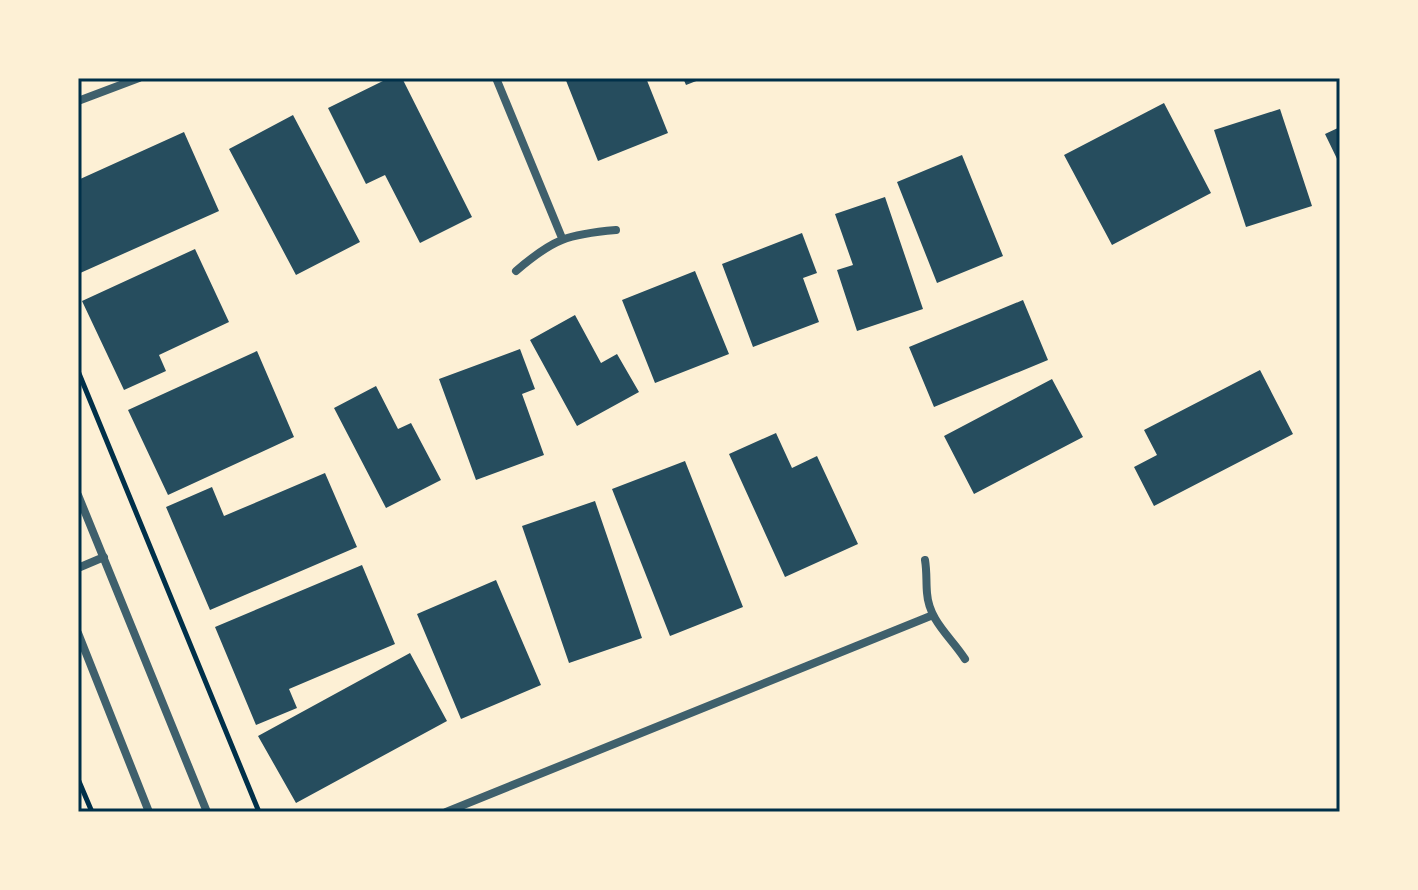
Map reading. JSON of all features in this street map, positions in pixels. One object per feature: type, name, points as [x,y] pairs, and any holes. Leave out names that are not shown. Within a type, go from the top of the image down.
[{"type":"street","points":[[78,103],[139,78]]},
{"type":"street","points":[[496,78],[562,238]]},
{"type":"street","points":[[516,271],[562,238],[591,231],[616,230]]},
{"type":"street","points":[[78,495],[207,812]]},
{"type":"street","points":[[78,568],[104,557]]},
{"type":"street","points":[[925,560],[928,576],[926,592],[933,615],[942,632],[965,659]]},
{"type":"street","points":[[446,812],[933,615]]},
{"type":"street","points":[[78,633],[149,812]]},
{"type":"path","points":[[78,371],[259,812]]},
{"type":"path","points":[[78,779],[92,812]]},
{"type":"building","points":[[389,78],[402,78],[472,217],[420,243],[385,175],[366,184],[328,108]]},
{"type":"building","points":[[565,78],[646,78],[668,133],[598,161]]},
{"type":"building","points":[[683,78],[704,78],[686,85]]},
{"type":"building","points":[[1164,103],[1211,193],[1112,245],[1064,155]]},
{"type":"building","points":[[1280,109],[1312,206],[1246,227],[1214,130]]},
{"type":"building","points":[[293,115],[360,242],[296,275],[229,149]]},
{"type":"building","points":[[1340,127],[1340,165],[1325,134]]},
{"type":"building","points":[[184,132],[219,211],[78,274],[78,180]]},
{"type":"building","points":[[962,155],[1003,256],[937,283],[897,182]]},
{"type":"building","points":[[885,197],[923,309],[857,331],[837,270],[853,265],[835,214]]},
{"type":"building","points":[[802,233],[817,273],[803,278],[819,322],[753,347],[722,264]]},
{"type":"building","points":[[195,249],[229,322],[159,355],[166,371],[124,390],[82,301]]},
{"type":"building","points":[[695,271],[729,354],[655,383],[622,300]]},
{"type":"building","points":[[1023,300],[1048,360],[934,407],[909,347]]},
{"type":"building","points":[[575,315],[601,363],[617,354],[639,392],[577,426],[530,340]]},
{"type":"building","points":[[520,349],[535,389],[522,394],[544,455],[476,480],[439,379]]},
{"type":"building","points":[[257,351],[294,437],[168,495],[128,410]]},
{"type":"building","points":[[1260,370],[1293,434],[1154,506],[1134,467],[1157,455],[1144,430]]},
{"type":"building","points":[[1052,379],[1083,437],[974,494],[944,436]]},
{"type":"building","points":[[376,386],[398,429],[411,423],[441,480],[386,508],[334,408]]},
{"type":"building","points":[[776,433],[792,468],[817,456],[858,544],[785,577],[729,454]]},
{"type":"building","points":[[685,461],[743,607],[670,636],[612,489]]},
{"type":"building","points":[[325,473],[357,547],[210,610],[166,507],[212,487],[224,516]]},
{"type":"building","points":[[595,501],[642,638],[569,663],[522,526]]},
{"type":"building","points":[[362,565],[395,644],[289,689],[297,708],[256,725],[215,627]]},
{"type":"building","points":[[496,580],[541,685],[461,719],[417,614]]},
{"type":"building","points":[[410,653],[447,721],[296,803],[258,736]]}]
